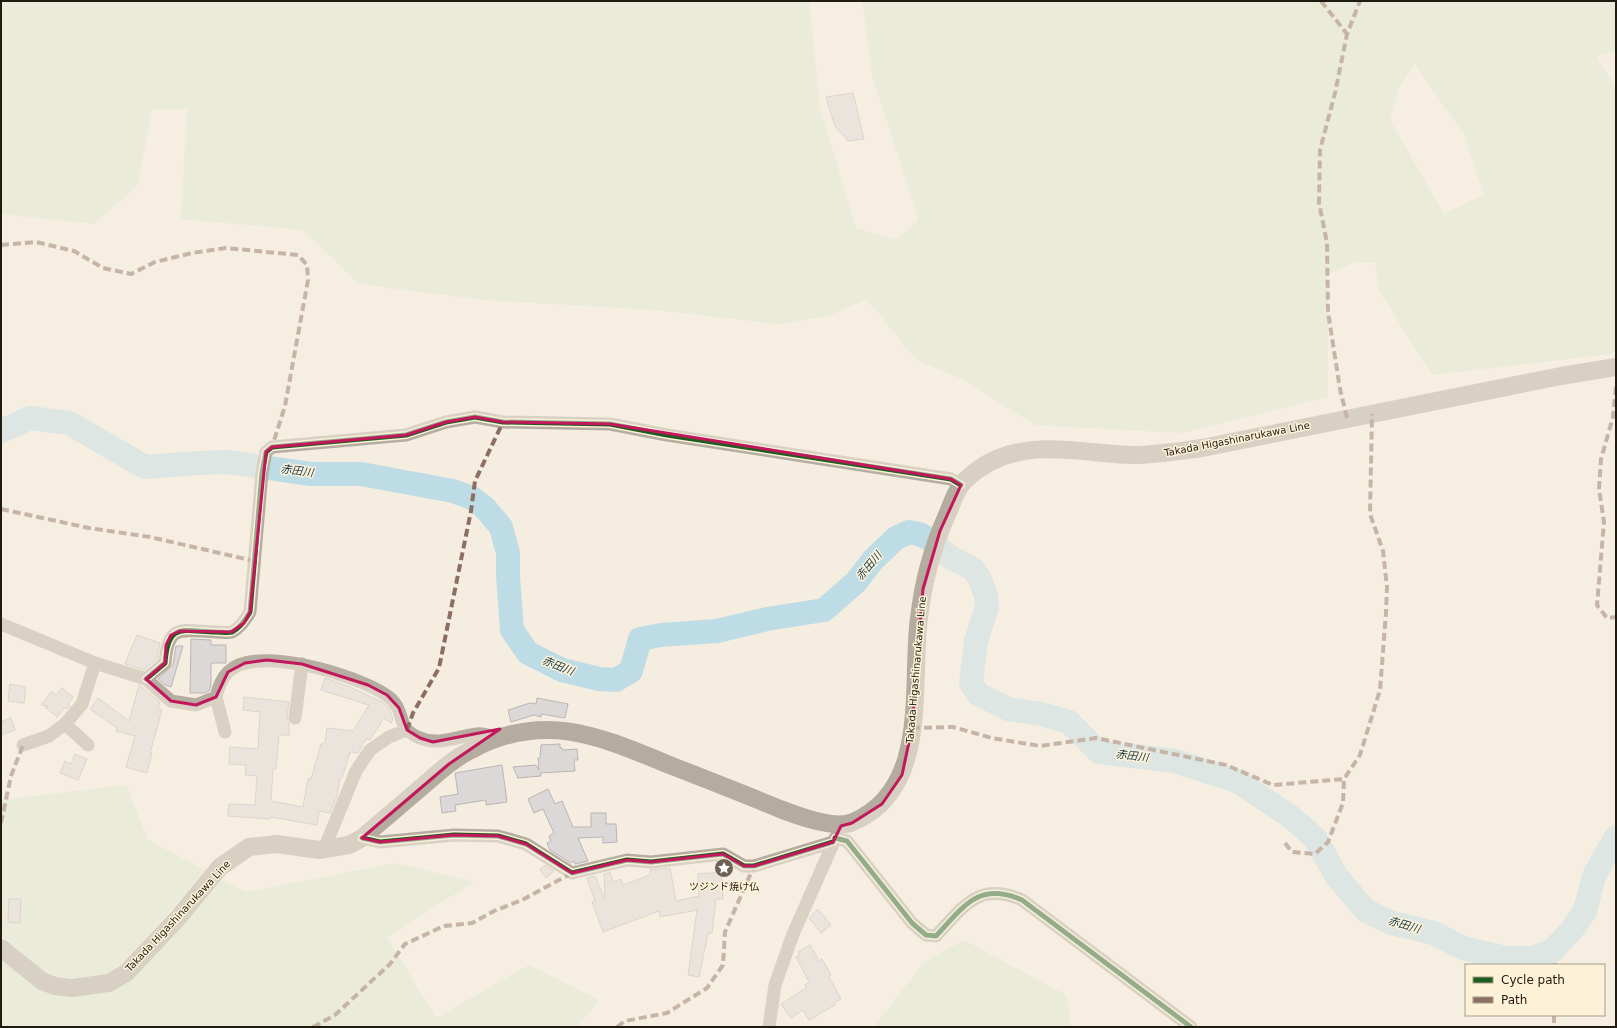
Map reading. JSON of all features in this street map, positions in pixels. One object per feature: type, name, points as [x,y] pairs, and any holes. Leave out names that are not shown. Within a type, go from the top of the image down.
[{"type":"main road","name":"Takada Higashinarukawa Line","points":[[1,948],[42,981],[55,986],[72,988],[109,983],[126,973],[177,919],[220,867],[249,847],[277,844],[324,849],[349,845],[362,838],[449,764],[470,750],[497,738],[532,730],[551,730],[586,734],[603,738],[795,814],[836,835],[882,804],[892,793],[902,775],[909,751],[912,728],[918,621],[923,590],[931,558],[940,531],[961,485],[978,470],[996,459],[1031,450],[1133,455],[1181,451],[1561,376],[1616,367]]},
{"type":"street","points":[[146,679],[165,663],[166,645],[171,635],[180,631],[231,632],[244,623],[250,612],[262,474],[266,452],[272,447],[406,435],[446,422],[475,417],[503,422],[610,424],[666,435],[951,479],[961,485]]},
{"type":"street","points":[[1,624],[95,664],[146,679],[171,701],[196,705],[216,697]]},
{"type":"street","points":[[225,732],[216,697],[219,685],[228,672],[244,663],[267,660],[302,664],[368,685],[388,695],[399,708],[407,730],[420,738],[433,742],[478,733],[497,738]]},
{"type":"street","points":[[23,745],[48,736],[65,724],[82,704],[95,664]]},
{"type":"street","points":[[294,718],[302,664]]},
{"type":"street","points":[[65,724],[88,745]]},
{"type":"street","points":[[324,849],[356,771],[370,750],[389,737],[407,730]]},
{"type":"street","points":[[362,838],[380,842],[454,835],[498,836],[526,844],[572,873],[627,860],[652,862],[723,854],[744,866],[754,866],[836,835],[848,841],[912,923],[926,935],[936,936],[955,916],[978,896],[994,892],[1010,895],[1022,900],[1191,1027]]},
{"type":"street","points":[[769,1027],[775,984],[793,934],[836,835]]},
{"type":"highlighted area","points":[[475,417],[503,422],[610,424],[951,479],[961,485],[940,531],[923,589],[912,728],[902,775],[882,804],[852,823],[841,826],[833,842],[754,866],[744,866],[723,854],[651,862],[627,860],[572,873],[526,844],[498,836],[454,835],[380,842],[362,838],[449,764],[500,729],[433,742],[420,738],[407,730],[399,708],[387,695],[368,685],[302,664],[267,660],[245,663],[228,672],[216,697],[196,705],[171,701],[146,679],[165,663],[166,645],[171,635],[180,631],[231,632],[244,623],[250,612],[266,452],[272,447],[406,435],[446,422]]},
{"type":"green space","points":[[1,1],[809,1],[820,108],[856,228],[895,240],[919,220],[873,79],[862,1],[1616,1],[1616,51],[1597,57],[1616,88],[1616,350],[1611,354],[1432,375],[1379,291],[1375,263],[1356,262],[1328,274],[1328,397],[1181,433],[1035,425],[966,381],[916,360],[867,299],[828,316],[778,324],[656,310],[484,300],[359,284],[303,230],[181,219],[187,109],[152,109],[138,185],[94,224],[1,214]],"holes":[[[1415,64],[1464,135],[1484,194],[1444,214],[1390,120],[1399,87]]]},
{"type":"green space","points":[[126,785],[148,840],[205,870],[140,944],[120,965],[111,971],[106,974],[82,978],[68,978],[49,973],[34,964],[1,934],[1,800]]},
{"type":"green space","points":[[396,863],[474,882],[387,937],[436,1018],[529,965],[599,1000],[577,1027],[1,1027],[1,958],[38,987],[111,990],[220,879],[246,892]]},
{"type":"green space","points":[[964,940],[1066,995],[1071,1027],[874,1027],[924,962]]},
{"type":"building","points":[[853,93],[864,139],[848,141],[835,126],[826,97]]},
{"type":"building","points":[[137,635],[160,643],[157,659],[144,670],[125,664]]},
{"type":"building","points":[[191,639],[211,640],[211,645],[226,645],[226,663],[211,663],[211,685],[209,691],[205,693],[190,693]]},
{"type":"building","points":[[176,646],[183,646],[171,687],[165,685],[158,679],[173,665]]},
{"type":"building","points":[[325,678],[350,687],[382,702],[389,708],[393,719],[391,723],[384,718],[370,740],[366,739],[358,753],[350,752],[342,778],[340,778],[337,796],[330,813],[319,811],[317,825],[270,817],[270,819],[228,816],[229,804],[255,805],[257,776],[245,775],[246,765],[229,764],[230,747],[258,749],[260,712],[243,710],[244,697],[289,702],[287,717],[289,724],[289,735],[279,735],[276,769],[273,769],[271,801],[303,807],[308,779],[311,779],[321,744],[325,743],[327,728],[353,731],[369,705],[321,690]]},
{"type":"building","points":[[10,684],[26,687],[24,703],[8,701]]},
{"type":"building","points":[[139,685],[160,702],[158,708],[162,710],[150,753],[152,753],[147,773],[126,767],[135,736],[116,731],[117,728],[90,709],[98,698],[129,721]]},
{"type":"building","points":[[62,688],[73,697],[68,704],[70,706],[68,708],[64,708],[57,717],[45,707],[48,706],[41,705],[52,691],[56,695]]},
{"type":"building","points":[[537,698],[568,704],[565,718],[541,714],[541,717],[534,715],[511,722],[508,710],[530,703],[536,704]]},
{"type":"building","points":[[11,718],[15,730],[1,735],[1,722]]},
{"type":"building","points":[[560,744],[560,748],[563,750],[577,749],[578,760],[574,760],[575,771],[540,773],[541,776],[518,778],[513,767],[536,765],[539,770],[538,758],[540,758],[541,745]]},
{"type":"building","points":[[75,754],[87,759],[78,780],[60,773],[65,761],[71,764]]},
{"type":"building","points":[[502,765],[507,802],[486,805],[486,800],[455,805],[456,811],[442,813],[440,797],[458,794],[455,773]]},
{"type":"building","points":[[548,789],[555,804],[562,801],[573,827],[591,827],[591,813],[606,813],[606,824],[616,824],[617,842],[603,843],[603,837],[578,838],[588,861],[575,864],[574,861],[571,863],[550,850],[547,843],[551,841],[549,836],[554,833],[543,809],[534,813],[528,799]]},
{"type":"building","points":[[545,865],[554,871],[546,878],[540,869]]},
{"type":"building","points":[[670,868],[676,901],[699,896],[698,874],[721,872],[723,899],[716,899],[712,933],[708,933],[699,977],[688,975],[697,910],[660,917],[659,911],[603,932],[592,902],[595,901],[587,878],[595,876],[605,899],[604,874],[610,872],[613,882],[621,879],[623,885],[650,875],[650,870]]},
{"type":"building","points":[[9,899],[21,899],[20,923],[8,922]]},
{"type":"building","points":[[818,909],[831,925],[821,933],[809,918]]},
{"type":"building","points":[[810,945],[819,961],[822,959],[831,975],[829,977],[841,999],[834,1003],[835,1005],[809,1020],[803,1010],[791,1018],[781,1004],[806,988],[805,985],[809,982],[796,957],[800,955],[798,952]]},
{"type":"waterway","name":"赤田川","points":[[1,431],[30,418],[69,423],[145,467],[228,462],[311,474],[361,474],[453,491],[472,498],[485,508],[501,527],[508,553],[512,630],[528,653],[562,670],[599,679],[616,680],[631,671],[640,639],[661,635],[717,631],[767,619],[824,610],[856,582],[873,560],[896,538],[909,532],[919,534],[929,539],[950,557],[973,569],[980,579],[986,596],[987,607],[976,641],[971,683],[978,694],[1008,709],[1041,714],[1069,722],[1099,752],[1175,761],[1237,781],[1291,817],[1315,838],[1337,877],[1366,911],[1392,923],[1434,933],[1463,948],[1506,958],[1532,958],[1552,951],[1571,931],[1585,911],[1594,876],[1616,837]]},
{"type":"marked path","points":[[1321,1],[1347,34]]},
{"type":"marked path","points":[[1347,418],[1340,389],[1328,312],[1327,243],[1319,203],[1320,150],[1335,93],[1347,34],[1360,1]]},
{"type":"marked path","points":[[1,245],[36,242],[74,251],[103,268],[131,274],[155,262],[192,253],[226,248],[298,255],[307,265],[308,280],[285,406],[272,447]]},
{"type":"marked path","points":[[1616,387],[1613,417],[1601,459],[1599,489],[1604,522],[1597,605],[1607,618],[1616,617]]},
{"type":"marked path","points":[[912,728],[953,727],[992,738],[1040,746],[1096,738],[1226,765],[1273,785],[1344,779],[1360,755],[1380,690],[1386,613],[1387,587],[1383,551],[1370,514],[1372,414]]},
{"type":"marked path","points":[[407,730],[413,713],[439,668],[471,511],[475,481],[503,422]]},
{"type":"marked path","points":[[1,509],[89,528],[150,537],[254,561]]},
{"type":"marked path","points":[[1,823],[11,776],[23,745]]},
{"type":"marked path","points":[[1285,843],[1292,852],[1315,854],[1328,842],[1343,803],[1344,779]]},
{"type":"marked path","points":[[617,1027],[625,1021],[667,1013],[707,988],[723,965],[725,932],[754,866]]},
{"type":"marked path","points":[[313,1027],[335,1015],[390,964],[405,944],[444,926],[472,923],[494,911],[522,900],[572,873]]},
{"type":"marked path","points":[[1554,1016],[1554,1027]]},
{"type":"cycle path","points":[[146,679],[165,663],[169,641],[173,635],[186,631],[232,632],[240,626],[250,612],[262,473],[266,452],[272,447],[406,435],[446,422],[475,417],[503,422],[610,424],[667,435],[951,479],[961,485]]},
{"type":"cycle path","points":[[362,838],[380,842],[454,835],[498,836],[526,844],[572,873],[627,860],[651,862],[723,854],[744,866],[754,866],[833,842]]},
{"type":"cycle path","points":[[835,838],[847,841],[912,923],[926,935],[936,936],[964,906],[983,895],[994,893],[1007,895],[1022,900],[1191,1027]]},
{"type":"place","name":"ツジンド焼け仏","points":[[724,868]]}]
